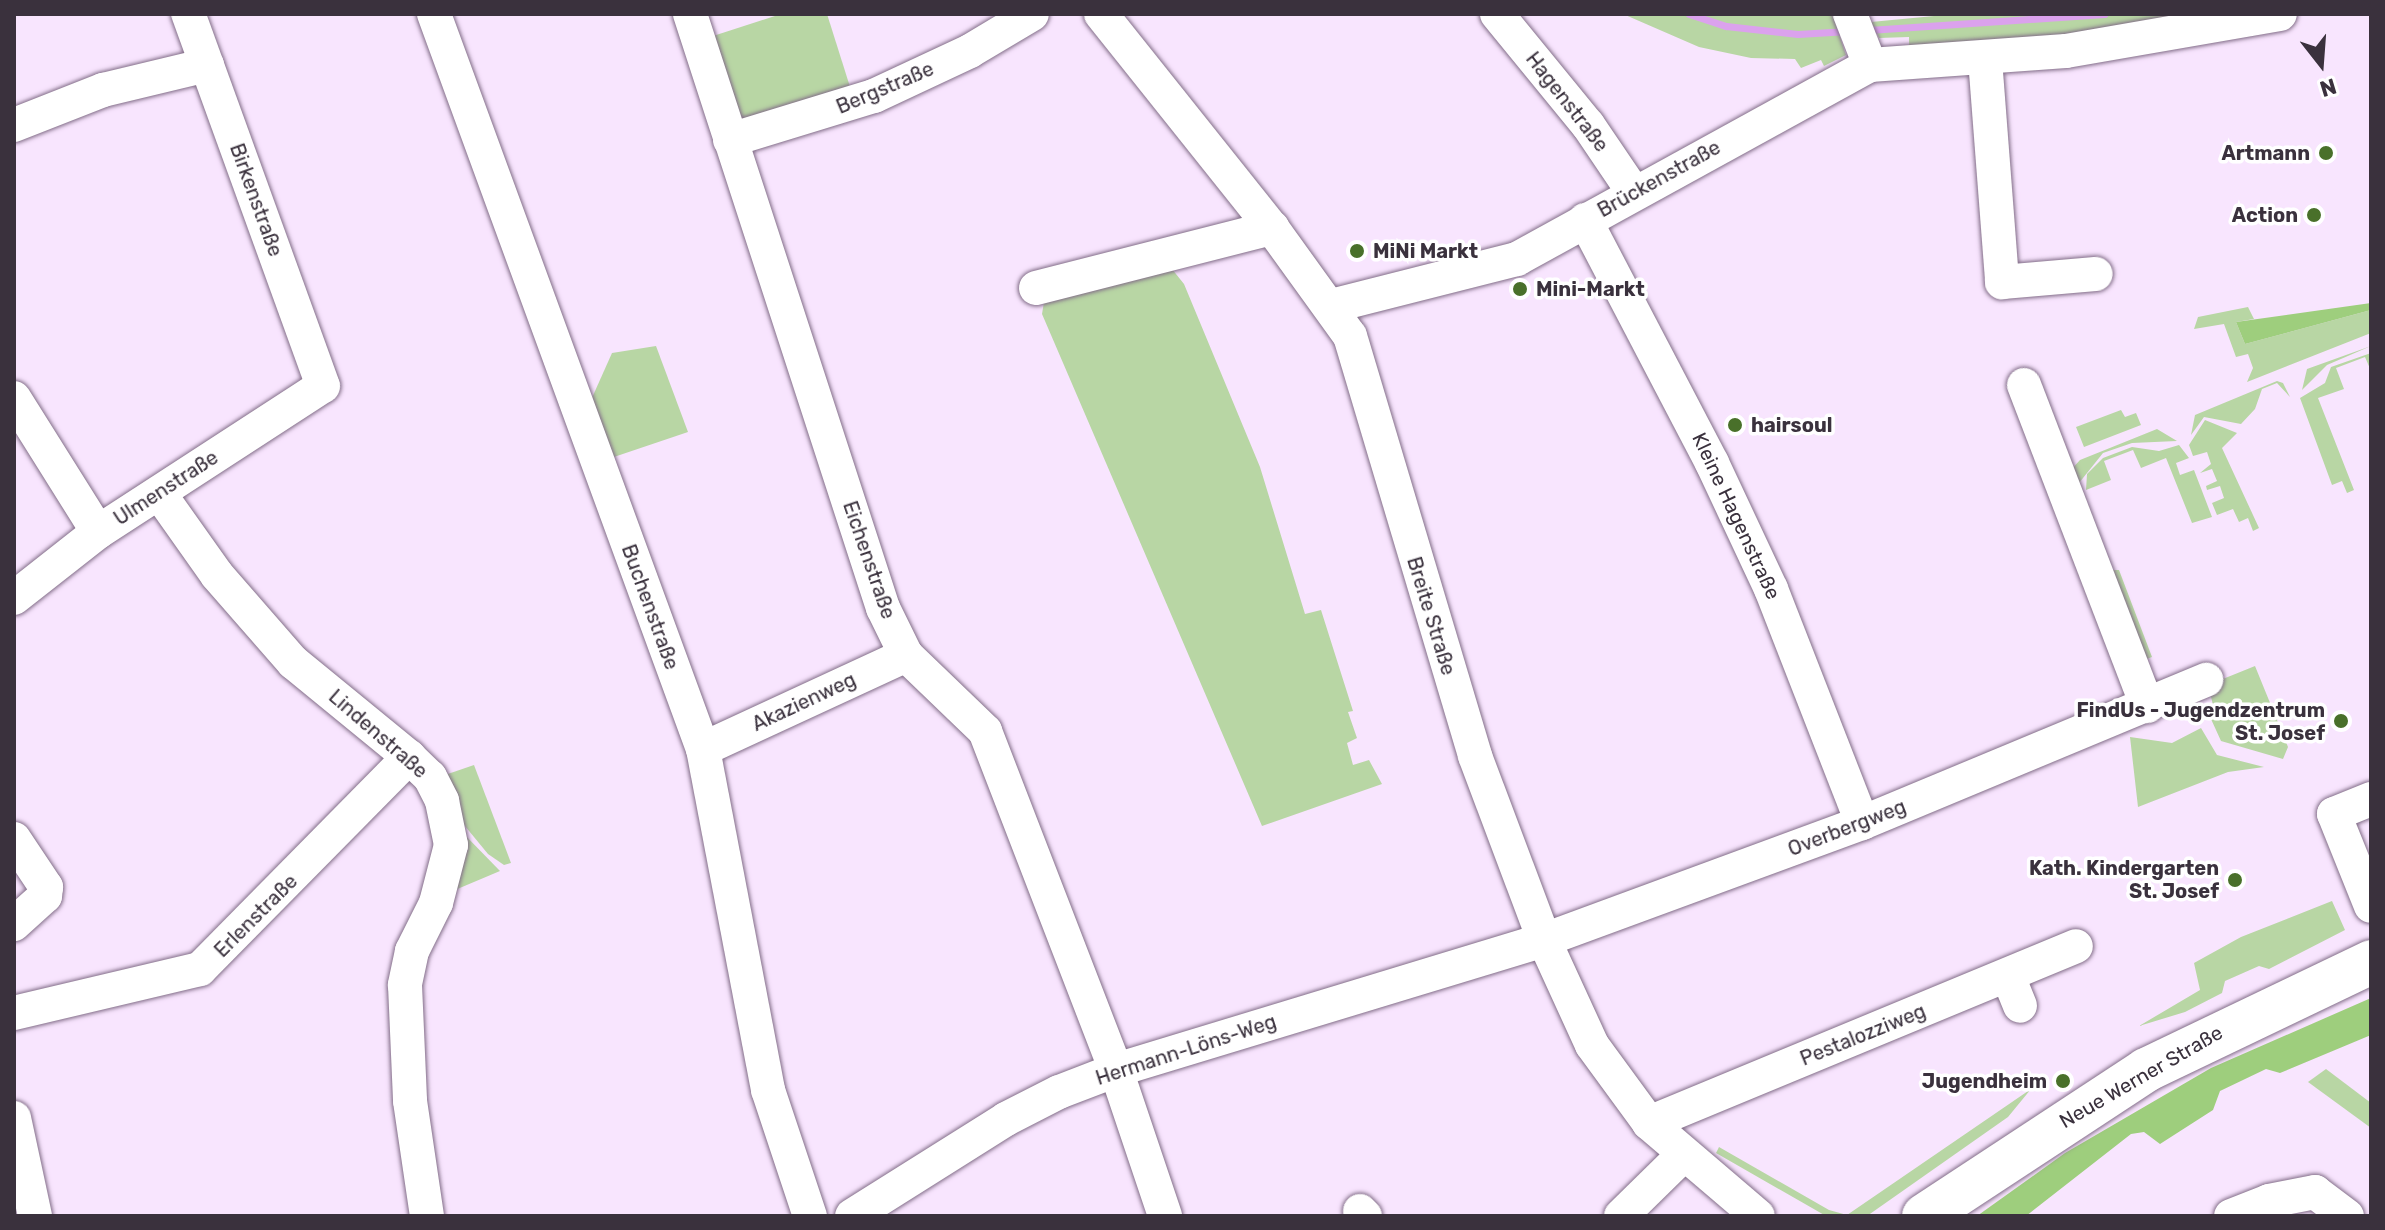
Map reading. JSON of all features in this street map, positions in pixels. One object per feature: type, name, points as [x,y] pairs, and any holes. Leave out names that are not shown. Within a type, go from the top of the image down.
[{"type":"main road","name":"Neue Werner Straße","points":[[1924,1216],[2146,1070],[2371,962]]},
{"type":"street","name":"Birkenstraße","points":[[188,14],[323,386]]},
{"type":"street","name":"Buchenstraße","points":[[434,14],[703,749],[768,1090],[810,1216]]},
{"type":"street","name":"Eichenstraße","points":[[690,14],[883,608],[906,655],[985,731],[1116,1070],[1165,1216]]},
{"type":"street","name":"Bergstraße","points":[[730,140],[874,96],[970,51],[1032,14]]},
{"type":"street","name":"Breite Straße","points":[[1101,14],[1331,306],[1362,370],[1413,558],[1475,756],[1544,940],[1592,1045],[1649,1123],[1682,1156],[1758,1216]]},
{"type":"street","name":"Hagenstraße","points":[[1497,14],[1588,125],[1634,193]]},
{"type":"street","name":"Brückenstraße","points":[[1331,306],[1517,259],[1634,193],[1860,38],[1985,59],[2066,51],[2280,14]]},
{"type":"street","points":[[1985,59],[2002,282],[2096,274]]},
{"type":"street","points":[[14,125],[103,90],[207,65]]},
{"type":"street","name":"Kleine Hagenstraße","points":[[1585,220],[1712,463],[1771,589],[1862,823]]},
{"type":"street","points":[[1036,288],[1272,228]]},
{"type":"street","points":[[2024,385],[2147,706]]},
{"type":"street","name":"Ulmenstraße","points":[[14,598],[98,532],[323,386]]},
{"type":"street","points":[[14,398],[98,532]]},
{"type":"street","name":"Lindenstraße","points":[[159,493],[217,575],[293,662],[409,757],[430,777],[442,801],[451,845],[436,903],[412,951],[405,985],[410,1101],[427,1216]]},
{"type":"street","name":"Akazienweg","points":[[703,749],[906,655]]},
{"type":"street","name":"Overbergweg","points":[[1544,940],[1862,823],[2147,706],[2187,684],[2206,680]]},
{"type":"street","name":"Erlenstraße","points":[[14,1013],[200,969],[409,757]]},
{"type":"street","points":[[2371,799],[2334,814],[2371,906]]},
{"type":"street","points":[[14,839],[46,887],[45,896],[14,924]]},
{"type":"street","name":"Hermann-Löns-Weg","points":[[852,1216],[1006,1119],[1116,1070],[1544,940]]},
{"type":"street","name":"Pestalozziweg","points":[[1649,1123],[2014,991],[2076,946]]},
{"type":"street","points":[[14,1118],[35,1216]]},
{"type":"street","points":[[1621,1216],[1682,1156]]},
{"type":"street","points":[[2234,1214],[2315,1192],[2347,1216]]},
{"type":"green space","points":[[781,14],[827,14],[851,90],[749,121],[735,117],[710,37]]},
{"type":"green space","points":[[1623,14],[1833,16],[1846,55],[1824,66],[1821,60],[1801,68],[1795,59],[1751,58],[1699,47]]},
{"type":"green space","points":[[1955,14],[2184,14],[2071,38],[1909,49],[1909,37],[1879,38],[1871,22]]},
{"type":"green space","points":[[1172,269],[1184,284],[1260,467],[1305,614],[1321,610],[1353,711],[1348,712],[1357,738],[1347,743],[1353,765],[1369,760],[1382,784],[1262,826],[1042,314],[1044,302]]},
{"type":"green space","points":[[2371,303],[2371,310],[2245,344],[2236,322]]},
{"type":"green space","points":[[2248,307],[2254,319],[2236,322],[2245,344],[2371,310],[2371,333],[2247,382],[2253,368],[2248,354],[2236,357],[2224,324],[2194,329],[2198,317]]},
{"type":"green space","points":[[656,346],[688,432],[608,459],[587,409],[612,353]]},
{"type":"green space","points":[[2371,346],[2327,365],[2302,390],[2307,369]]},
{"type":"green space","points":[[2371,353],[2371,371],[2365,357],[2336,368],[2344,389],[2318,398],[2354,490],[2347,493],[2342,481],[2332,485],[2300,398],[2325,383],[2331,367]]},
{"type":"green space","points":[[2277,381],[2283,383],[2290,397],[2277,383],[2262,389],[2255,409],[2241,424],[2204,417],[2191,435],[2195,415]]},
{"type":"green space","points":[[2121,410],[2125,417],[2136,413],[2141,425],[2084,447],[2076,427]]},
{"type":"green space","points":[[2205,420],[2237,433],[2222,448],[2259,528],[2253,531],[2248,518],[2239,522],[2233,509],[2217,515],[2212,503],[2224,498],[2220,486],[2207,490],[2206,486],[2217,481],[2212,469],[2200,473],[2211,464],[2207,452],[2193,456],[2189,445]]},
{"type":"green space","points":[[2157,429],[2177,441],[2132,443],[2103,453],[2079,483],[2110,570],[2119,570],[2152,657],[2138,662],[2068,473],[2080,460]]},
{"type":"green space","points":[[2179,445],[2189,458],[2176,463],[2180,475],[2194,470],[2212,517],[2192,523],[2166,458],[2141,468],[2133,450],[2104,461],[2111,480],[2086,490],[2087,474],[2103,458],[2132,447],[2159,451]]},
{"type":"green space","points":[[2255,666],[2288,747],[2283,759],[2221,741],[2206,708],[2213,705],[2208,685]]},
{"type":"green space","points":[[2201,728],[2217,755],[2264,767],[2228,772],[2138,807],[2130,737],[2172,743]]},
{"type":"green space","points":[[474,765],[511,863],[504,865],[488,854],[460,820],[442,776]]},
{"type":"green space","points":[[461,831],[500,871],[455,890]]},
{"type":"green space","points":[[2332,901],[2345,930],[2269,969],[2259,966],[2225,981],[2222,993],[2185,1012],[2139,1026],[2200,990],[2194,963],[2241,937]]},
{"type":"green space","points":[[2371,998],[2371,1035],[2280,1073],[2266,1069],[2220,1091],[2213,1110],[2160,1144],[2144,1132],[2131,1134],[2026,1216],[1977,1216],[2065,1153],[2211,1068]]},
{"type":"green space","points":[[2326,1069],[2371,1103],[2371,1128],[2308,1082]]},
{"type":"green space","points":[[2031,1089],[2008,1117],[1867,1216],[1826,1216],[1716,1153],[1719,1147],[1829,1210],[1847,1215]]},
{"type":"waterway","points":[[1689,14],[1726,26],[1798,34],[1848,31]]},
{"type":"waterway","points":[[1869,30],[2104,14]]},
{"type":"place","name":"Artmann","points":[[2326,153]]},
{"type":"place","name":"Action","points":[[2314,215]]},
{"type":"place","name":"MiNi Markt","points":[[1357,251]]},
{"type":"place","name":"Mini-Markt","points":[[1520,289]]},
{"type":"place","name":"hairsoul","points":[[1735,425]]},
{"type":"place","name":"FindUs - Jugendzentrum St. Josef","points":[[2341,721]]},
{"type":"place","name":"Kath. Kindergarten St. Josef","points":[[2235,880]]},
{"type":"place","name":"Jugendheim","points":[[2063,1081]]}]
